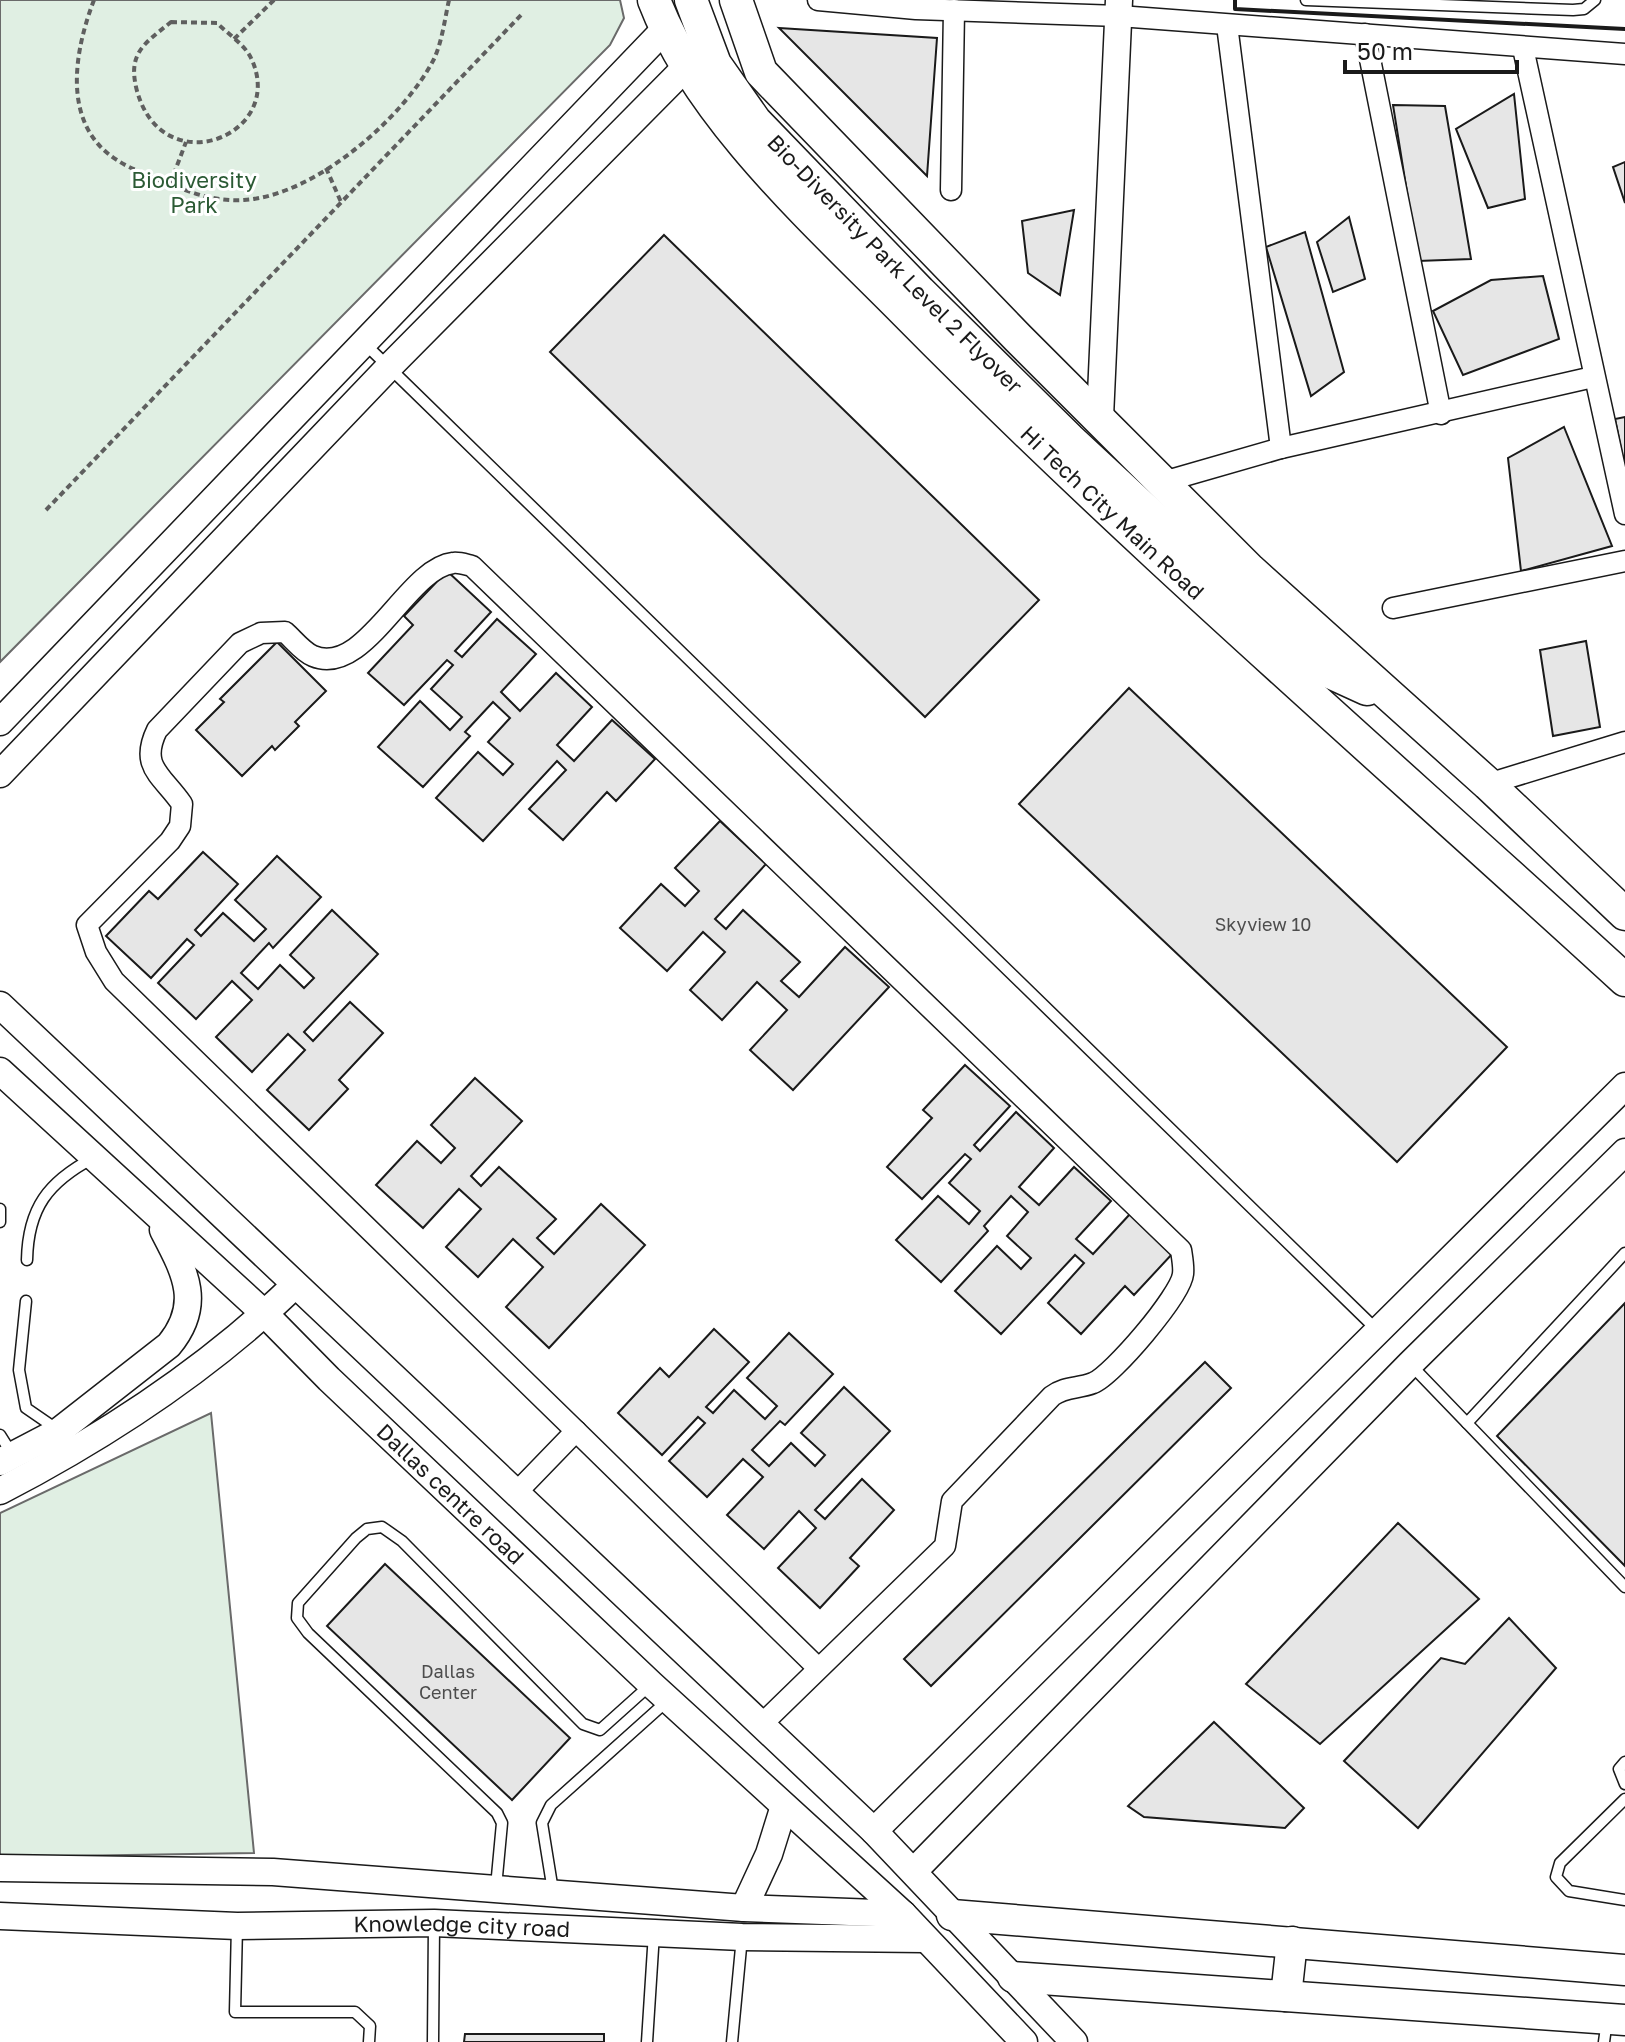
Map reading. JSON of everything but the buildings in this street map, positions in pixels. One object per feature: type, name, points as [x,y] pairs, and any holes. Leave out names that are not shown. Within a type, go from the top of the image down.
[{"type":"main road","name":"Bio-Diversity Park Level 2 Flyover","points":[[691,0],[715,64],[755,121],[1069,439],[1310,663],[1399,703]]},
{"type":"main road","points":[[742,2],[761,72],[1018,338],[1250,570],[1488,784],[1625,914]]},
{"type":"main road","name":"Hi Tech City Main Road","points":[[659,14],[726,122],[835,241],[987,395],[1323,710],[1402,776],[1625,980]]},
{"type":"main road","points":[[952,1915],[1625,1970]]},
{"type":"main road","points":[[1286,1996],[1292,1942]]},
{"type":"main road","points":[[1013,1977],[1286,1996],[1612,2027]]},
{"type":"street","points":[[818,0],[954,10],[1119,8],[1227,25],[1625,54]]},
{"type":"street","points":[[1100,417],[1119,8]]},
{"type":"street","points":[[951,190],[954,10]]},
{"type":"street","points":[[0,722],[364,343],[659,14]]},
{"type":"street","points":[[1227,25],[1281,448]]},
{"type":"street","points":[[1365,34],[1441,414]]},
{"type":"street","points":[[1523,48],[1625,514]]},
{"type":"street","points":[[0,774],[390,366],[688,65]]},
{"type":"street","points":[[1163,482],[1281,448],[1593,377]]},
{"type":"street","points":[[1393,608],[1625,561]]},
{"type":"street","points":[[761,1725],[945,1546],[952,1501],[1042,1406],[1062,1388],[1095,1383],[1153,1324],[1173,1299],[1184,1275],[1181,1250],[472,566],[452,563],[431,574],[348,654],[325,659],[311,656],[285,632],[261,633],[240,643],[157,730],[148,748],[151,766],[182,804],[180,826],[170,841],[87,925],[96,952],[114,981],[818,1668]]},
{"type":"street","points":[[1488,784],[1625,742]]},
{"type":"street","name":"Dallas centre road","points":[[0,1005],[874,1831],[1074,2042]]},
{"type":"street","name":"Dallas centre road","points":[[0,1071],[265,1314],[660,1692],[903,1914],[1024,2042]]},
{"type":"street","points":[[874,1831],[1625,1086]]},
{"type":"street","points":[[914,1871],[1410,1364],[1625,1152]]},
{"type":"street","points":[[4,1451],[59,1431],[169,1345],[180,1332],[188,1314],[190,1295],[174,1251],[155,1216]]},
{"type":"street","points":[[0,1491],[113,1427],[204,1363],[265,1314],[294,1286]]},
{"type":"street","points":[[516,1493],[576,1431]]},
{"type":"street","points":[[744,1908],[769,1854],[784,1806]]},
{"type":"street","name":"Knowledge city road","points":[[0,1868],[273,1872],[744,1908],[903,1914]]},
{"type":"street","name":"Knowledge city road","points":[[0,1916],[237,1926],[434,1923],[742,1937],[924,1939]]},
{"type":"lane","points":[[1306,0],[1573,10],[1584,9],[1595,0]]},
{"type":"lane","points":[[364,343],[1379,1332]]},
{"type":"lane","points":[[27,1260],[27,1233],[51,1186],[65,1173],[94,1157]]},
{"type":"lane","points":[[0,1209],[0,1222]]},
{"type":"lane","points":[[1467,1423],[1625,1253]]},
{"type":"lane","points":[[26,1301],[19,1370],[26,1408],[59,1431]]},
{"type":"lane","points":[[1410,1364],[1625,1587]]},
{"type":"lane","points":[[496,1889],[502,1823],[497,1813],[308,1633],[297,1618],[298,1603],[356,1538],[367,1529],[382,1527],[402,1541],[583,1724],[600,1730],[660,1692]]},
{"type":"lane","points":[[553,1893],[542,1823],[551,1805],[660,1692]]},
{"type":"lane","points":[[1625,1762],[1619,1769],[1625,1784]]},
{"type":"lane","points":[[1625,1799],[1560,1863],[1556,1877],[1569,1891],[1625,1900]]},
{"type":"lane","points":[[433,2042],[434,1923]]},
{"type":"lane","points":[[237,1926],[235,2012],[355,2012],[370,2026],[369,2042]]},
{"type":"lane","points":[[647,2042],[654,1933]]},
{"type":"lane","points":[[732,2042],[742,1937]]},
{"type":"path","points":[[94,0],[81,33],[75,84],[86,128],[116,160],[200,197],[245,200],[292,187],[354,151],[408,99],[435,57],[449,0]]},
{"type":"path","points":[[234,39],[274,0]]},
{"type":"path","points":[[46,510],[522,14]]},
{"type":"path","points":[[171,22],[217,23],[251,55],[260,85],[251,110],[234,133],[207,143],[186,142],[162,133],[142,109],[131,71],[141,46],[171,22]]},
{"type":"path","points":[[170,184],[186,142]]},
{"type":"path","points":[[326,168],[342,203]]},
{"type":"green space","name":"Biodiversity Park","points":[[0,0],[620,0],[624,18],[610,45],[0,662]]},
{"type":"green space","points":[[211,1413],[254,1853],[0,1857],[0,1513]]},
{"type":"wall","points":[[1235,0],[1235,9],[1625,29]]}]
